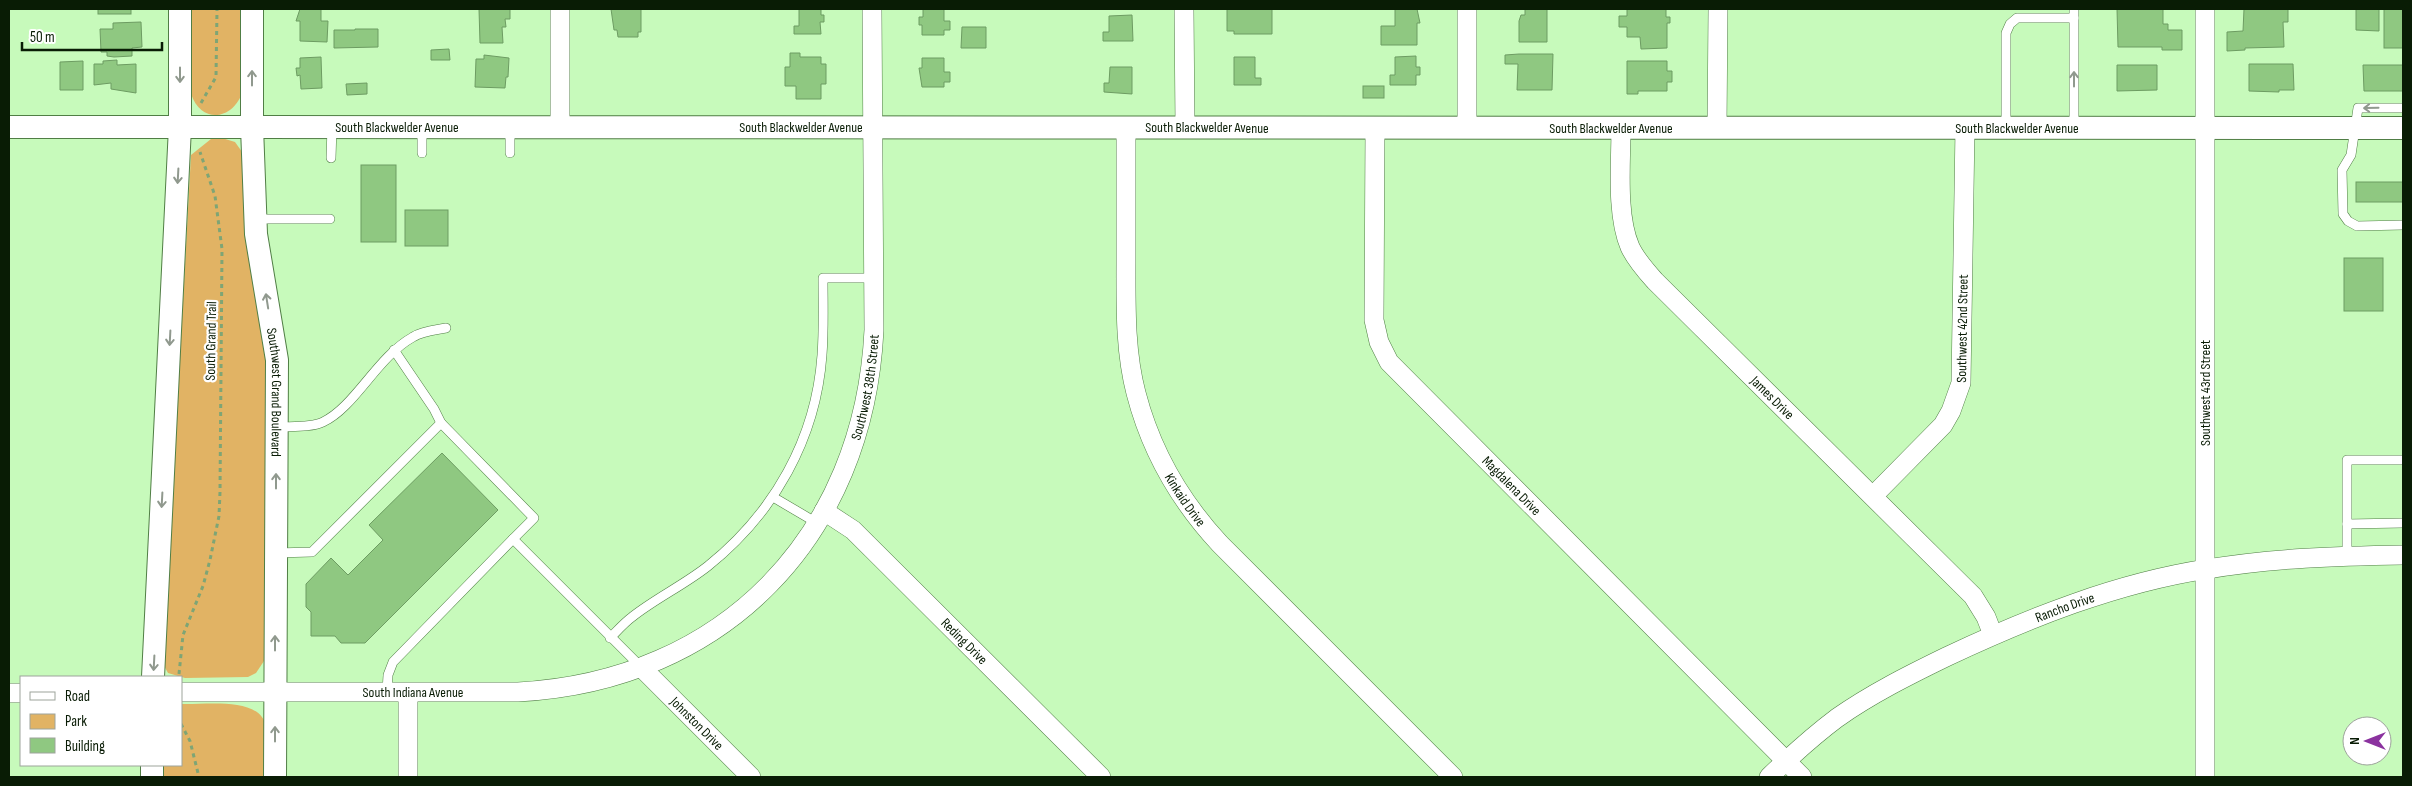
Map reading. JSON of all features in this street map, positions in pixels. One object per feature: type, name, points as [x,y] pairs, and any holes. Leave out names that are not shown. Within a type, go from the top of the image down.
[{"type":"street","points":[[153,676],[189,127],[180,9]]},
{"type":"street","name":"Southwest Grand Boulevard","points":[[252,9],[252,127],[256,234],[277,360],[275,777]]},
{"type":"street","points":[[560,9],[560,128]]},
{"type":"street","name":"Southwest 38th Street","points":[[642,668],[675,654],[705,636],[747,605],[791,561],[820,517],[854,446],[866,402],[872,358],[874,278],[872,9]]},
{"type":"street","points":[[1184,9],[1185,127]]},
{"type":"street","points":[[1467,9],[1467,128]]},
{"type":"street","points":[[1717,128],[1718,9]]},
{"type":"street","name":"Southwest 43rd Street","points":[[2205,9],[2205,777]]},
{"type":"street","name":"South Blackwelder Avenue","points":[[9,126],[422,128],[2403,128]]},
{"type":"street","name":"Kinkaid Drive","points":[[1126,127],[1127,340],[1135,392],[1152,443],[1165,469],[1187,505],[1214,538],[1453,777]]},
{"type":"street","name":"Magdalena Drive","points":[[1375,128],[1374,320],[1379,342],[1389,362],[1802,777]]},
{"type":"street","name":"James Drive","points":[[1621,128],[1622,207],[1627,237],[1636,258],[1656,281],[1973,596],[1986,617],[1993,635]]},
{"type":"street","name":"Southwest 42nd Street","points":[[1872,496],[1943,425],[1951,411],[1961,383],[1965,128]]},
{"type":"street","name":"Reding Drive","points":[[820,517],[853,530],[1101,777]]},
{"type":"street","name":"Rancho Drive","points":[[1769,777],[1838,718],[1870,697],[1911,674],[1993,635],[2073,604],[2205,569],[2302,557],[2403,555]]},
{"type":"street","name":"South Indiana Avenue","points":[[182,692],[540,691],[606,679],[642,668]]},
{"type":"street","name":"Johnston Drive","points":[[642,668],[751,777]]},
{"type":"street","points":[[408,692],[408,777]]},
{"type":"lane","points":[[2006,128],[2006,33],[2010,24],[2017,18],[2074,14],[2074,128]]},
{"type":"lane","points":[[2403,108],[2358,108],[2351,155],[2342,170],[2343,214],[2348,221],[2357,226],[2403,225]]},
{"type":"lane","points":[[331,158],[332,127]]},
{"type":"lane","points":[[422,128],[422,153]]},
{"type":"lane","points":[[510,128],[510,153]]},
{"type":"lane","points":[[256,219],[330,219]]},
{"type":"lane","points":[[610,638],[632,617],[710,564],[737,539],[773,497],[787,476],[800,449],[818,391],[822,354],[823,278],[874,278]]},
{"type":"lane","points":[[277,427],[323,422],[344,406],[381,362],[394,350],[414,336],[446,328]]},
{"type":"lane","points":[[387,692],[388,675],[393,662],[534,518],[441,423],[434,409],[394,350]]},
{"type":"lane","points":[[276,553],[312,552],[441,423]]},
{"type":"lane","points":[[2347,556],[2347,460],[2403,460]]},
{"type":"lane","points":[[773,497],[820,517]]},
{"type":"lane","points":[[2347,524],[2403,523]]},
{"type":"lane","points":[[513,539],[642,668]]},
{"type":"path","name":"South Grand Trail","points":[[179,676],[183,635],[203,586],[219,516],[222,249],[215,196],[189,127],[216,77],[217,9]]},
{"type":"path","points":[[182,726],[190,742],[199,777]]},
{"type":"green space","points":[[191,9],[243,9],[243,90],[239,100],[233,107],[218,115],[203,111],[196,104],[191,94]]},
{"type":"green space","points":[[222,138],[235,142],[245,156],[268,367],[266,658],[256,673],[248,677],[185,678],[168,673],[163,664],[191,155],[211,139]]},
{"type":"green space","points":[[182,704],[230,704],[254,710],[262,716],[268,738],[267,777],[161,777],[161,766],[182,766]]},
{"type":"building","points":[[98,9],[131,9],[131,14],[98,14]]},
{"type":"building","points":[[300,9],[321,9],[321,21],[328,21],[327,42],[300,41],[300,21],[296,21]]},
{"type":"building","points":[[479,9],[510,9],[510,19],[505,19],[506,27],[502,27],[503,43],[480,43]]},
{"type":"building","points":[[611,9],[641,9],[641,32],[638,32],[638,37],[618,37],[617,30],[614,30]]},
{"type":"building","points":[[799,9],[821,9],[821,15],[824,15],[824,22],[820,22],[821,34],[794,34],[794,26],[799,26]]},
{"type":"building","points":[[923,9],[944,9],[944,21],[950,21],[950,30],[944,30],[944,35],[922,35],[922,25],[919,25],[919,17],[923,17]]},
{"type":"building","points":[[1227,9],[1272,9],[1272,34],[1234,34],[1234,31],[1227,31]]},
{"type":"building","points":[[1395,9],[1417,9],[1420,23],[1417,23],[1417,45],[1381,45],[1381,26],[1395,26]]},
{"type":"building","points":[[1525,9],[1547,9],[1547,42],[1519,42],[1519,21],[1521,15],[1525,15]]},
{"type":"building","points":[[1627,9],[1666,9],[1666,17],[1670,17],[1670,23],[1667,23],[1667,48],[1641,49],[1640,37],[1627,37],[1627,27],[1619,27],[1619,16],[1627,16]]},
{"type":"building","points":[[2117,9],[2163,9],[2163,24],[2168,24],[2168,30],[2182,30],[2182,50],[2162,50],[2162,47],[2118,47]]},
{"type":"building","points":[[2244,9],[2288,9],[2288,22],[2283,22],[2284,47],[2245,48],[2245,50],[2227,51],[2227,32],[2243,31]]},
{"type":"building","points":[[2356,9],[2379,9],[2379,31],[2356,30]]},
{"type":"building","points":[[2384,9],[2403,9],[2403,48],[2384,48]]},
{"type":"building","points":[[1132,15],[1133,41],[1103,41],[1103,32],[1109,32],[1109,16]]},
{"type":"building","points":[[141,22],[142,47],[132,48],[132,56],[114,57],[107,56],[107,52],[101,52],[100,29],[113,29],[113,23]]},
{"type":"building","points":[[962,27],[986,27],[986,48],[961,48]]},
{"type":"building","points":[[378,29],[378,47],[334,48],[334,30]]},
{"type":"building","points":[[449,49],[450,60],[431,60],[431,50]]},
{"type":"building","points":[[790,53],[800,53],[800,57],[821,57],[821,64],[826,64],[826,84],[821,84],[821,99],[796,99],[796,86],[785,86],[785,67],[790,67]]},
{"type":"building","points":[[1553,54],[1552,90],[1517,90],[1518,64],[1505,64],[1505,55]]},
{"type":"building","points":[[484,55],[509,58],[508,77],[506,77],[505,88],[475,87],[476,59],[484,59]]},
{"type":"building","points":[[1416,56],[1416,67],[1420,67],[1420,75],[1416,75],[1416,85],[1390,85],[1390,75],[1395,75],[1395,57]]},
{"type":"building","points":[[321,57],[322,88],[301,89],[300,75],[297,76],[296,68],[300,68],[300,58]]},
{"type":"building","points":[[1234,57],[1255,57],[1255,78],[1261,78],[1261,85],[1234,85]]},
{"type":"building","points":[[922,58],[944,58],[944,72],[950,72],[950,82],[944,82],[944,87],[922,87],[919,68],[922,68]]},
{"type":"building","points":[[117,60],[117,65],[136,64],[136,93],[111,89],[111,83],[94,85],[94,64],[103,64],[103,61]]},
{"type":"building","points":[[83,61],[83,90],[60,90],[60,62]]},
{"type":"building","points":[[1627,61],[1667,61],[1667,71],[1672,71],[1672,82],[1667,82],[1667,91],[1638,91],[1638,94],[1627,94]]},
{"type":"building","points":[[2249,64],[2293,64],[2294,90],[2279,90],[2279,92],[2249,91]]},
{"type":"building","points":[[2117,65],[2157,65],[2157,90],[2117,91]]},
{"type":"building","points":[[2363,65],[2403,65],[2403,91],[2364,91]]},
{"type":"building","points":[[1110,67],[1132,67],[1132,94],[1104,92],[1104,83],[1109,83]]},
{"type":"building","points":[[367,83],[367,94],[347,95],[346,84]]},
{"type":"building","points":[[1363,86],[1384,86],[1384,98],[1363,98]]},
{"type":"building","points":[[361,165],[396,165],[396,242],[361,242]]},
{"type":"building","points":[[2356,182],[2403,182],[2403,202],[2356,202]]},
{"type":"building","points":[[405,210],[448,210],[448,246],[405,246]]},
{"type":"building","points":[[2344,258],[2383,258],[2383,311],[2344,311]]},
{"type":"building","points":[[442,453],[498,510],[365,643],[341,643],[335,636],[311,636],[311,612],[306,607],[306,584],[331,558],[348,575],[383,540],[369,525]]}]
